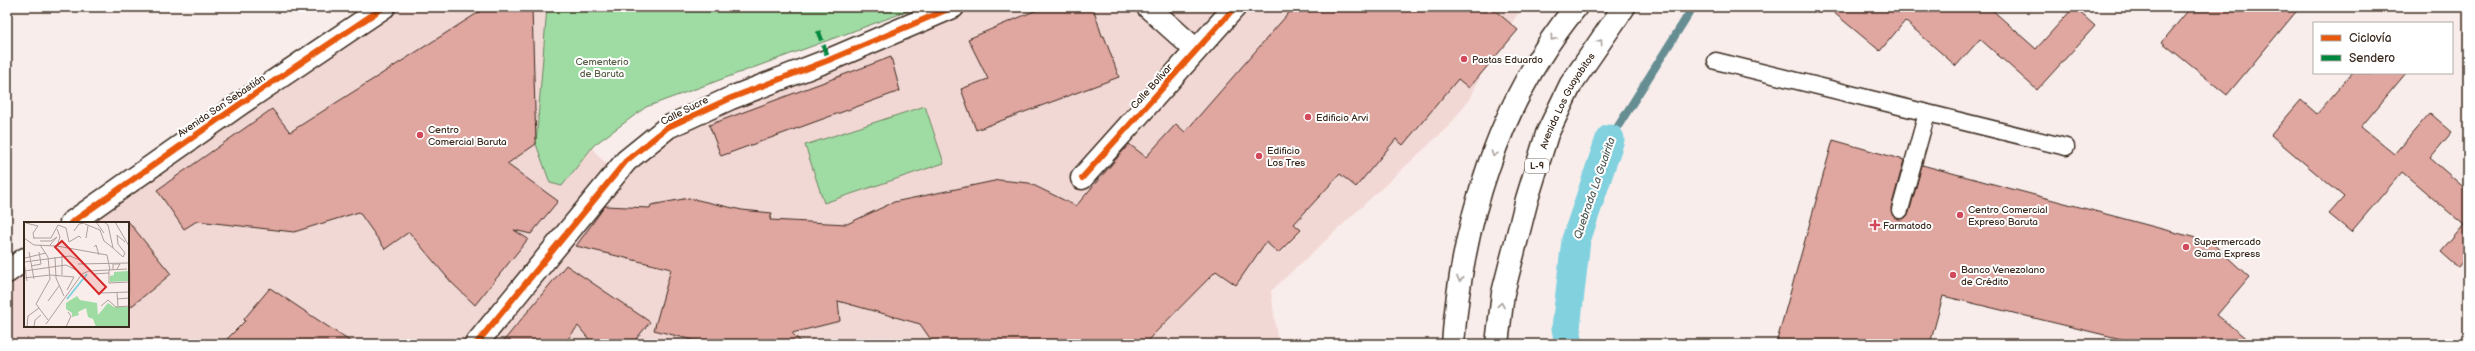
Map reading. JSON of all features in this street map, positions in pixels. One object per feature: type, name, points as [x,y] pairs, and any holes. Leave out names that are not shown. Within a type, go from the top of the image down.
[{"type":"street","name":"Avenida San Sebastián","points":[[72,222],[240,104],[384,7]]},
{"type":"street","name":"Calle Sucre","points":[[476,344],[626,161],[668,127],[731,98],[830,60],[953,7]]},
{"type":"street","points":[[1148,7],[1196,50]]},
{"type":"street","name":"Calle Bolívar","points":[[1082,178],[1235,7]]},
{"type":"street","points":[[1452,344],[1455,304],[1468,240],[1483,185],[1505,122],[1543,52],[1576,7]]},
{"type":"street","name":"Avenida Los Guayabitos","points":[[1497,344],[1503,293],[1527,199],[1546,134],[1571,84],[1624,7]]},
{"type":"street","points":[[7,272],[24,259]]},
{"type":"lane","points":[[1716,61],[2066,147]]},
{"type":"lane","points":[[1900,210],[1927,114]]},
{"type":"shaded area","points":[[376,7],[570,7],[575,130],[614,172],[639,147],[964,7],[1523,7],[1493,49],[1471,97],[1449,126],[1271,291],[1278,344],[7,344],[7,273],[24,261],[24,327],[129,327],[129,222],[76,222]]},
{"type":"green space","name":"Cementerio de Baruta","points":[[547,7],[919,7],[646,107],[594,145],[562,186],[550,183],[536,144]]},
{"type":"green space","points":[[925,106],[944,163],[824,203],[805,145]]},
{"type":"building","points":[[487,7],[532,7],[536,144],[507,164],[558,201],[531,234],[514,230],[528,239],[475,305],[451,282],[409,232],[385,249],[359,212],[294,232],[197,221],[184,229],[157,190],[272,109],[290,132]]},
{"type":"building","points":[[1044,7],[1093,7],[1102,36],[1104,36],[1119,77],[976,130],[961,89],[988,79],[968,39]]},
{"type":"building","points":[[1294,7],[1491,7],[1518,30],[1469,88],[1458,79],[1403,145],[1396,139],[1356,187],[1340,174],[1294,224],[1301,230],[1278,253],[1266,242],[1236,285],[1216,271],[1144,344],[934,344],[920,324],[838,301],[840,321],[792,333],[803,344],[708,344],[654,330],[671,269],[576,246],[605,206],[650,208],[651,205],[689,198],[742,210],[772,213],[770,220],[847,224],[894,202],[999,180],[1029,183],[1076,206],[1129,144],[1146,157],[1176,124],[1185,132]]},
{"type":"building","points":[[1827,7],[1989,7],[2036,49],[2074,7],[2095,26],[2037,90],[1980,39],[1956,66],[1905,21],[1880,51]]},
{"type":"building","points":[[2191,7],[2300,7],[2227,95],[2162,42]]},
{"type":"building","points":[[891,57],[900,91],[721,156],[709,125]]},
{"type":"building","points":[[2351,74],[2405,74],[2361,127],[2394,154],[2430,113],[2452,132],[2430,158],[2468,191],[2468,255],[2458,267],[2441,252],[2464,225],[2402,172],[2351,232],[2329,214],[2344,197],[2271,135],[2301,100],[2317,114]]},
{"type":"building","name":"Centro Comercial Expreso Baruta","points":[[1833,140],[1904,160],[1891,208],[1893,216],[1898,219],[1906,217],[1909,213],[1922,165],[2211,242],[2249,277],[2217,315],[2253,344],[2142,344],[1943,296],[1930,344],[1776,344]]},
{"type":"building","points":[[129,222],[171,274],[129,308]]},
{"type":"building","points":[[566,265],[650,322],[632,344],[593,344],[578,326],[564,344],[501,344]]},
{"type":"building","points":[[270,288],[354,344],[222,344],[245,321],[244,319]]},
{"type":"waterway","name":"Quebrada La Guairita","points":[[1610,139],[1693,7]]},
{"type":"waterway","name":"Quebrada La Guairita","points":[[1569,344],[1566,328],[1576,240],[1610,139]]},
{"type":"marked path","points":[[818,31],[829,60]]},
{"type":"cycle path","points":[[72,222],[240,104],[384,7]]},
{"type":"cycle path","points":[[476,344],[626,161],[668,127],[731,98],[829,60],[953,7]]},
{"type":"cycle path","points":[[1082,178],[1235,7]]},
{"type":"place","name":"Pastas Eduardo","points":[[1464,59]]},
{"type":"place","name":"Edificio Arvi","points":[[1308,117]]},
{"type":"place","name":"Centro Comercial Baruta","points":[[420,135]]},
{"type":"place","name":"Edificio Los Tres","points":[[1259,156]]},
{"type":"place","name":"Centro Comercial Expreso Baruta","points":[[1960,215]]},
{"type":"place","name":"Farmatodo","points":[[1875,225]]},
{"type":"place","name":"Supermercado Gama Express","points":[[2186,247]]},
{"type":"place","name":"Banco Venezolano de Crédito","points":[[1953,275]]}]
